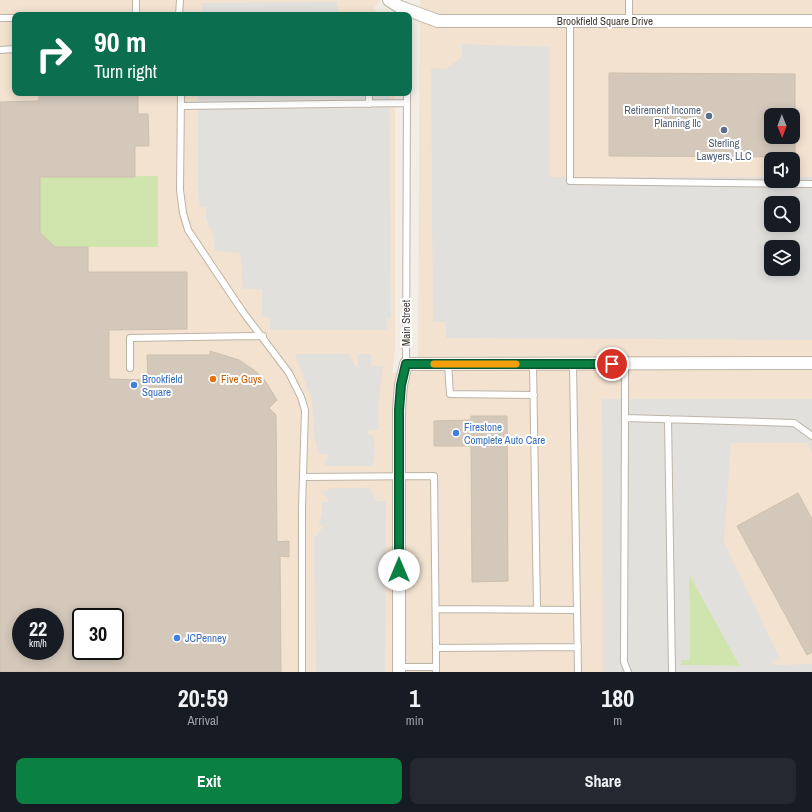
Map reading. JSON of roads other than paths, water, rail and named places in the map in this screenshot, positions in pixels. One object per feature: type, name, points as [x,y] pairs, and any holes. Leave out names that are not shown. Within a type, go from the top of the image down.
[{"type":"street","name":"Brookfield Square Drive","points":[[389,0],[400,7],[438,21],[812,21]]},
{"type":"street","points":[[406,364],[812,363]]},
{"type":"street","name":"Main Street","points":[[399,669],[400,391],[406,364]]},
{"type":"lane","points":[[136,0],[136,12]]},
{"type":"lane","points":[[180,0],[180,12]]},
{"type":"lane","points":[[629,0],[629,22]]},
{"type":"lane","points":[[0,18],[12,18]]},
{"type":"lane","points":[[570,22],[570,181],[812,184]]},
{"type":"lane","points":[[0,50],[12,49]]},
{"type":"lane","points":[[180,96],[180,190],[182,213],[188,230],[243,312],[263,336],[289,373],[301,397],[305,410],[303,477],[302,672]]},
{"type":"lane","points":[[369,96],[369,104]]},
{"type":"lane","name":"Main Street","points":[[406,364],[407,96]]},
{"type":"lane","points":[[181,106],[407,103]]},
{"type":"lane","points":[[130,368],[130,338],[263,336]]},
{"type":"lane","points":[[448,364],[450,394],[534,395]]},
{"type":"lane","points":[[533,364],[538,609]]},
{"type":"lane","points":[[573,364],[578,672]]},
{"type":"lane","points":[[625,364],[624,662],[628,672]]},
{"type":"lane","points":[[625,418],[794,423],[812,436]]},
{"type":"lane","points":[[668,419],[672,672]]},
{"type":"lane","points":[[303,477],[434,476],[436,669],[399,669]]},
{"type":"lane","points":[[436,609],[577,610]]},
{"type":"lane","points":[[436,648],[578,647]]},
{"type":"place","name":"Retirement Income Planning llc","points":[[709,116]]},
{"type":"place","name":"Sterling Lawyers, LLC","points":[[724,130]]},
{"type":"place","name":"Five Guys","points":[[213,379]]},
{"type":"place","name":"Brookfield Square","points":[[134,385]]},
{"type":"place","name":"Firestone Complete Auto Care","points":[[456,433]]},
{"type":"place","name":"JCPenney","points":[[177,638]]}]
